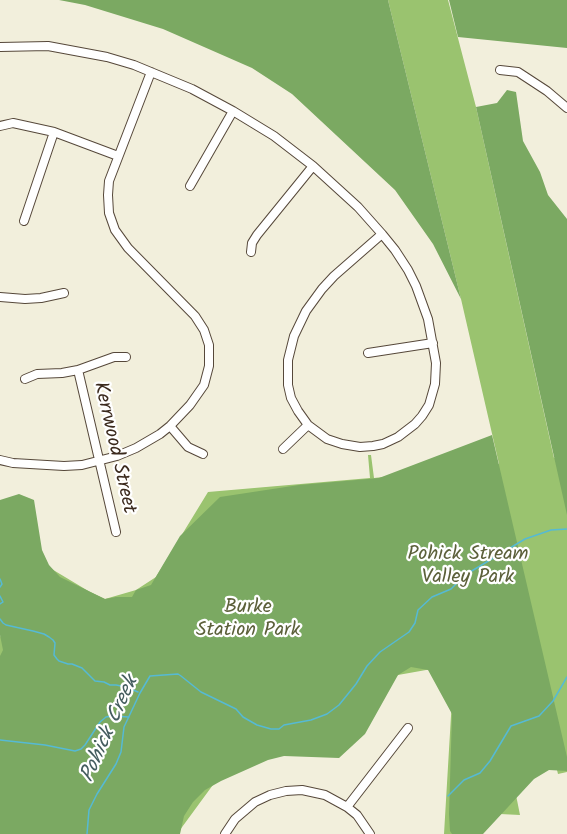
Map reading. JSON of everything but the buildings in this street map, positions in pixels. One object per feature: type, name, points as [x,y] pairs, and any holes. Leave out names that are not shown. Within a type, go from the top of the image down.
[{"type":"street","points":[[0,47],[48,46],[107,57],[192,89],[274,136],[313,166],[358,207],[382,234],[395,250],[416,286],[428,319],[436,363],[435,384],[429,405],[415,424],[398,437],[383,444],[360,447],[342,444],[327,438],[308,425],[291,398],[288,386],[288,360],[294,336],[306,311],[321,289],[382,234]]},
{"type":"street","points":[[500,70],[518,72],[547,91],[567,108]]},
{"type":"street","points":[[0,460],[64,466],[82,465],[117,456],[136,448],[170,426],[190,405],[204,385],[209,366],[209,345],[204,330],[195,316],[128,248],[115,230],[109,213],[110,181],[151,72]]},
{"type":"street","points":[[190,186],[233,111]]},
{"type":"street","points":[[0,126],[13,123],[54,132],[118,156]]},
{"type":"street","points":[[24,220],[54,132]]},
{"type":"street","points":[[251,252],[252,243],[257,235],[313,166]]},
{"type":"street","points":[[0,297],[25,299],[64,293]]},
{"type":"street","points":[[368,353],[433,343]]},
{"type":"street","points":[[25,379],[37,374],[78,370],[114,357],[126,357]]},
{"type":"street","name":"Kerrwood Street","points":[[78,370],[116,532]]},
{"type":"street","points":[[283,449],[308,425]]},
{"type":"street","points":[[170,426],[188,447],[203,454]]},
{"type":"street","points":[[347,807],[408,728]]},
{"type":"street","points":[[225,834],[235,819],[255,802],[270,795],[302,790],[317,792],[337,800],[357,815],[370,834]]},
{"type":"green space","points":[[59,0],[388,0],[461,299],[433,244],[395,190],[292,94],[252,68],[163,29],[85,5]]},
{"type":"green space","points":[[388,0],[448,0],[476,107],[554,458],[567,457],[567,772],[558,774],[552,750],[509,760],[520,815],[480,813],[478,834],[444,834],[454,665],[398,675],[308,745],[229,763],[177,834],[0,834],[0,636],[16,646],[20,550],[105,599],[136,590],[156,577],[208,492],[370,478],[368,455],[371,455],[374,478],[499,464]]},
{"type":"green space","points":[[449,0],[567,0],[567,48],[458,37]]},
{"type":"green space","points":[[507,90],[516,92],[523,141],[540,172],[548,195],[567,219],[567,515],[476,107],[497,103]]},
{"type":"green space","points":[[492,435],[567,757],[567,771],[549,770],[534,779],[483,834],[452,834],[449,814],[452,714],[428,670],[411,667],[398,675],[365,734],[339,758],[284,756],[268,760],[221,781],[205,790],[193,802],[184,816],[180,834],[0,834],[0,656],[3,650],[0,635],[0,500],[19,494],[34,500],[42,550],[49,565],[60,577],[105,599],[132,597],[136,590],[151,585],[180,536],[220,497],[299,485],[379,478]]},
{"type":"waterway","name":"Pohick Creek","points":[[87,834],[89,810],[116,764],[121,752],[124,727],[150,676],[178,674],[201,692],[236,709],[243,717],[257,725],[271,729],[311,720],[327,714],[339,705],[380,652],[409,632],[415,623],[418,610],[432,597],[451,589],[465,575],[525,539],[551,530],[567,529]]},
{"type":"waterway","points":[[450,568],[458,579]]},
{"type":"waterway","points":[[0,579],[2,584],[0,587]]},
{"type":"waterway","points":[[0,596],[3,602],[0,604]]},
{"type":"waterway","points":[[0,619],[6,625],[49,637],[55,643],[54,655],[59,661],[82,668],[95,681],[126,687],[138,692]]},
{"type":"waterway","points":[[448,796],[464,780],[480,773],[511,726],[539,716],[553,701],[567,677]]},
{"type":"waterway","points":[[0,740],[75,751],[85,745],[100,722],[106,717],[129,717]]},
{"type":"park label","name":"Pohick Stream Valley Park","points":[[468,568]]},
{"type":"park label","name":"Burke Station Park","points":[[248,620]]}]
